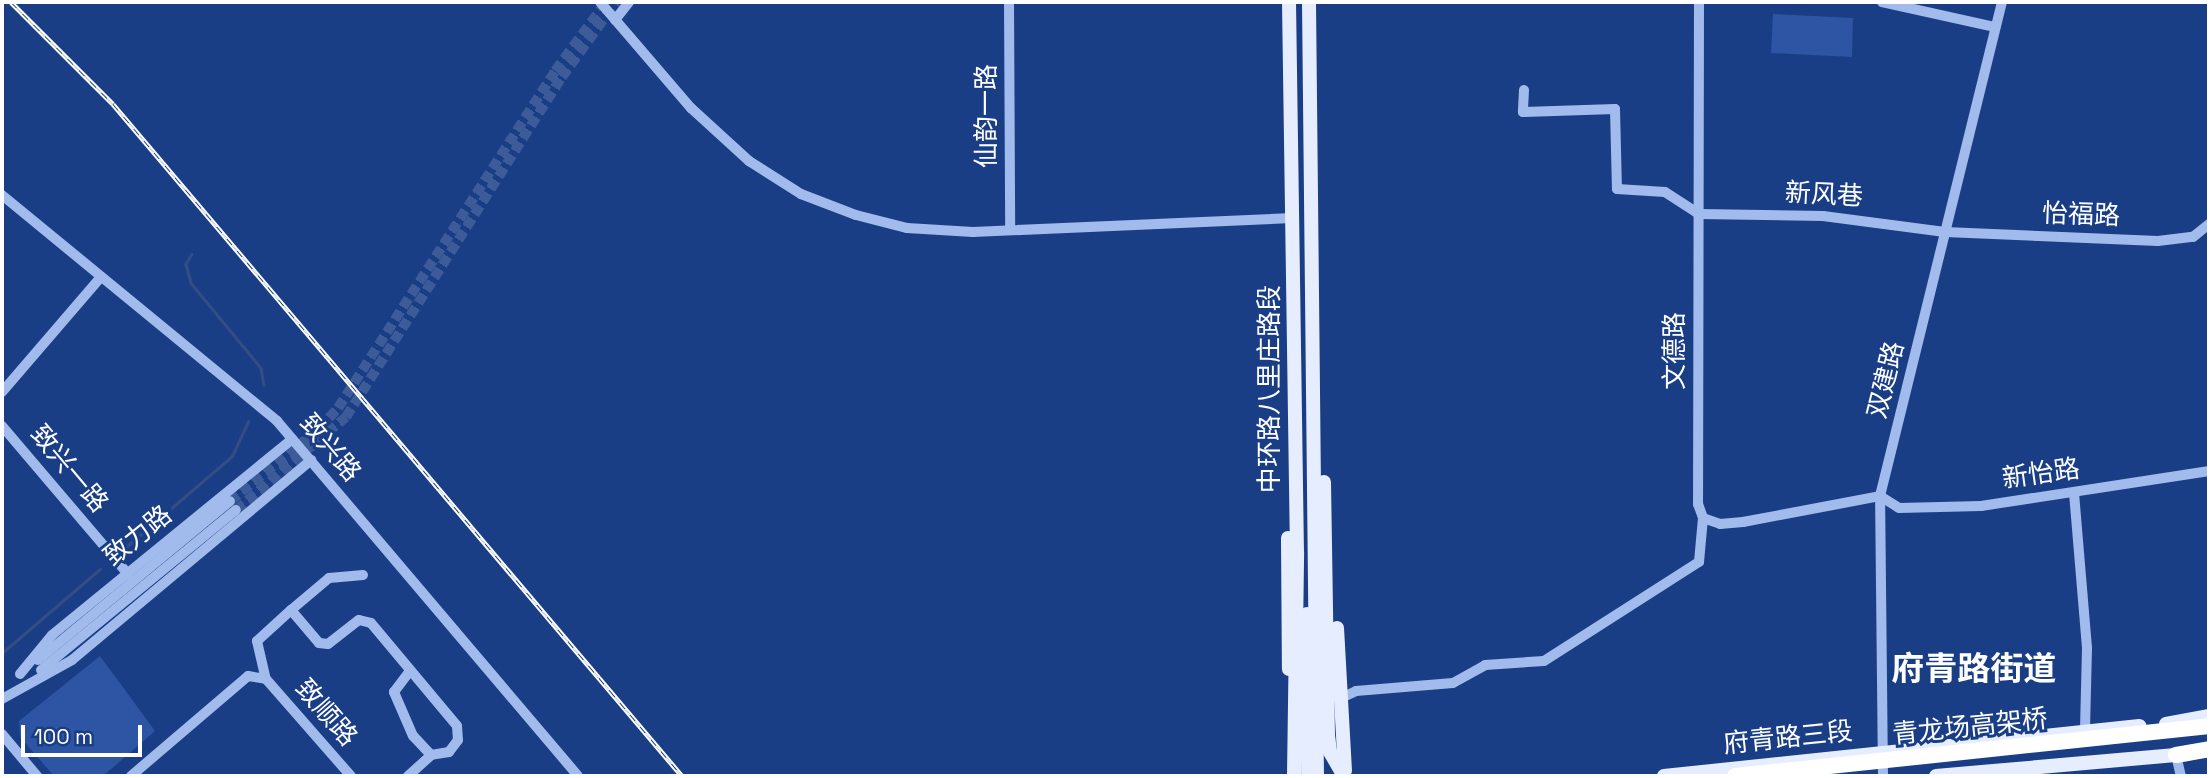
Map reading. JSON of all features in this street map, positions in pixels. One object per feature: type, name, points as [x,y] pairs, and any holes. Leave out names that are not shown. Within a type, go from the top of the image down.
[{"type":"highway","points":[[2163,725],[2204,724]]},
{"type":"highway","name":"青龙场高架桥","points":[[1735,776],[2204,724]]},
{"type":"highway","name":"青龙场高架桥","points":[[1811,776],[2209,733]]},
{"type":"highway","points":[[2176,755],[2209,751]]},
{"type":"main road","name":"中环路八里庄路段","points":[[1289,2],[1297,361],[1294,468],[1306,552],[1317,776]]},
{"type":"main road","name":"中环路八里庄路段","points":[[1295,776],[1316,369],[1308,2]]},
{"type":"main road","points":[[1297,361],[1306,552],[1308,776]]},
{"type":"main road","points":[[1316,369],[1326,529],[1328,735],[1330,752],[1345,776]]},
{"type":"main road","points":[[1294,468],[1287,498],[1290,765],[1295,776]]},
{"type":"main road","points":[[1326,529],[1336,572],[1339,699],[1345,776]]},
{"type":"main road","name":"府青路三段","points":[[1664,776],[2085,729],[2163,725],[2209,716]]},
{"type":"main road","points":[[1936,776],[2176,755]]},
{"type":"street","points":[[600,2],[691,108],[749,161],[801,194],[907,228],[1010,230],[1293,218]]},
{"type":"street","points":[[615,20],[629,2]]},
{"type":"street","name":"仙韵一路","points":[[1009,2],[1010,230]]},
{"type":"street","name":"文德路","points":[[1339,699],[1356,691],[1453,683],[1485,665],[1544,660],[1699,562],[1703,518],[1698,504],[1699,2]]},
{"type":"street","points":[[1883,2],[1995,27]]},
{"type":"street","name":"双建路","points":[[1883,776],[1880,752],[1880,496],[2002,2]]},
{"type":"street","points":[[1524,90],[1523,112],[1615,109],[1617,189],[1665,192],[1699,214]]},
{"type":"street","name":"致兴路","points":[[2,195],[277,421],[578,776]]},
{"type":"street","name":"新风巷","points":[[1699,214],[1823,216],[1945,232]]},
{"type":"street","name":"怡福路","points":[[1945,232],[2158,241],[2193,237],[2209,224]]},
{"type":"street","points":[[2,392],[102,277]]},
{"type":"street","name":"致兴一路","points":[[2,426],[128,574]]},
{"type":"street","name":"致力路","points":[[2,699],[233,506],[292,439]]},
{"type":"street","name":"致力路","points":[[2,692],[24,678],[52,635],[128,574],[233,506],[311,460]]},
{"type":"street","name":"新怡路","points":[[1880,496],[1899,508],[1981,506],[2209,471]]},
{"type":"street","points":[[2074,493],[2087,648],[2085,729]]},
{"type":"street","points":[[1703,518],[1720,524],[1743,522],[1880,496]]},
{"type":"street","points":[[131,776],[248,676],[267,679],[257,641],[291,610],[329,578],[363,575]]},
{"type":"street","points":[[291,610],[319,643],[328,644],[359,620],[371,623],[457,726],[458,740],[449,752],[431,755],[408,776]]},
{"type":"street","points":[[410,671],[394,692],[413,736],[431,755]]},
{"type":"street","name":"致顺路","points":[[267,679],[351,776]]},
{"type":"street","points":[[2,733],[37,776]]},
{"type":"street","points":[[2176,755],[2181,776]]},
{"type":"shaded area","points":[[1773,14],[1853,18],[1852,57],[1771,53]]},
{"type":"shaded area","points":[[100,656],[155,731],[103,776],[54,776],[20,737],[19,721]]},
{"type":"waterway","points":[[192,254],[186,264],[191,283],[261,368],[264,385]]},
{"type":"waterway","points":[[119,553],[232,456],[248,421]]},
{"type":"waterway","points":[[2,653],[100,569]]},
{"type":"tunnel","points":[[230,501],[319,429],[338,408],[555,71],[606,2]]},
{"type":"tunnel","points":[[236,510],[346,417],[562,77],[616,2]]},
{"type":"railway","points":[[11,2],[113,104],[682,776]]},
{"type":"district","name":"府青路街道","points":[[1974,670]]}]
